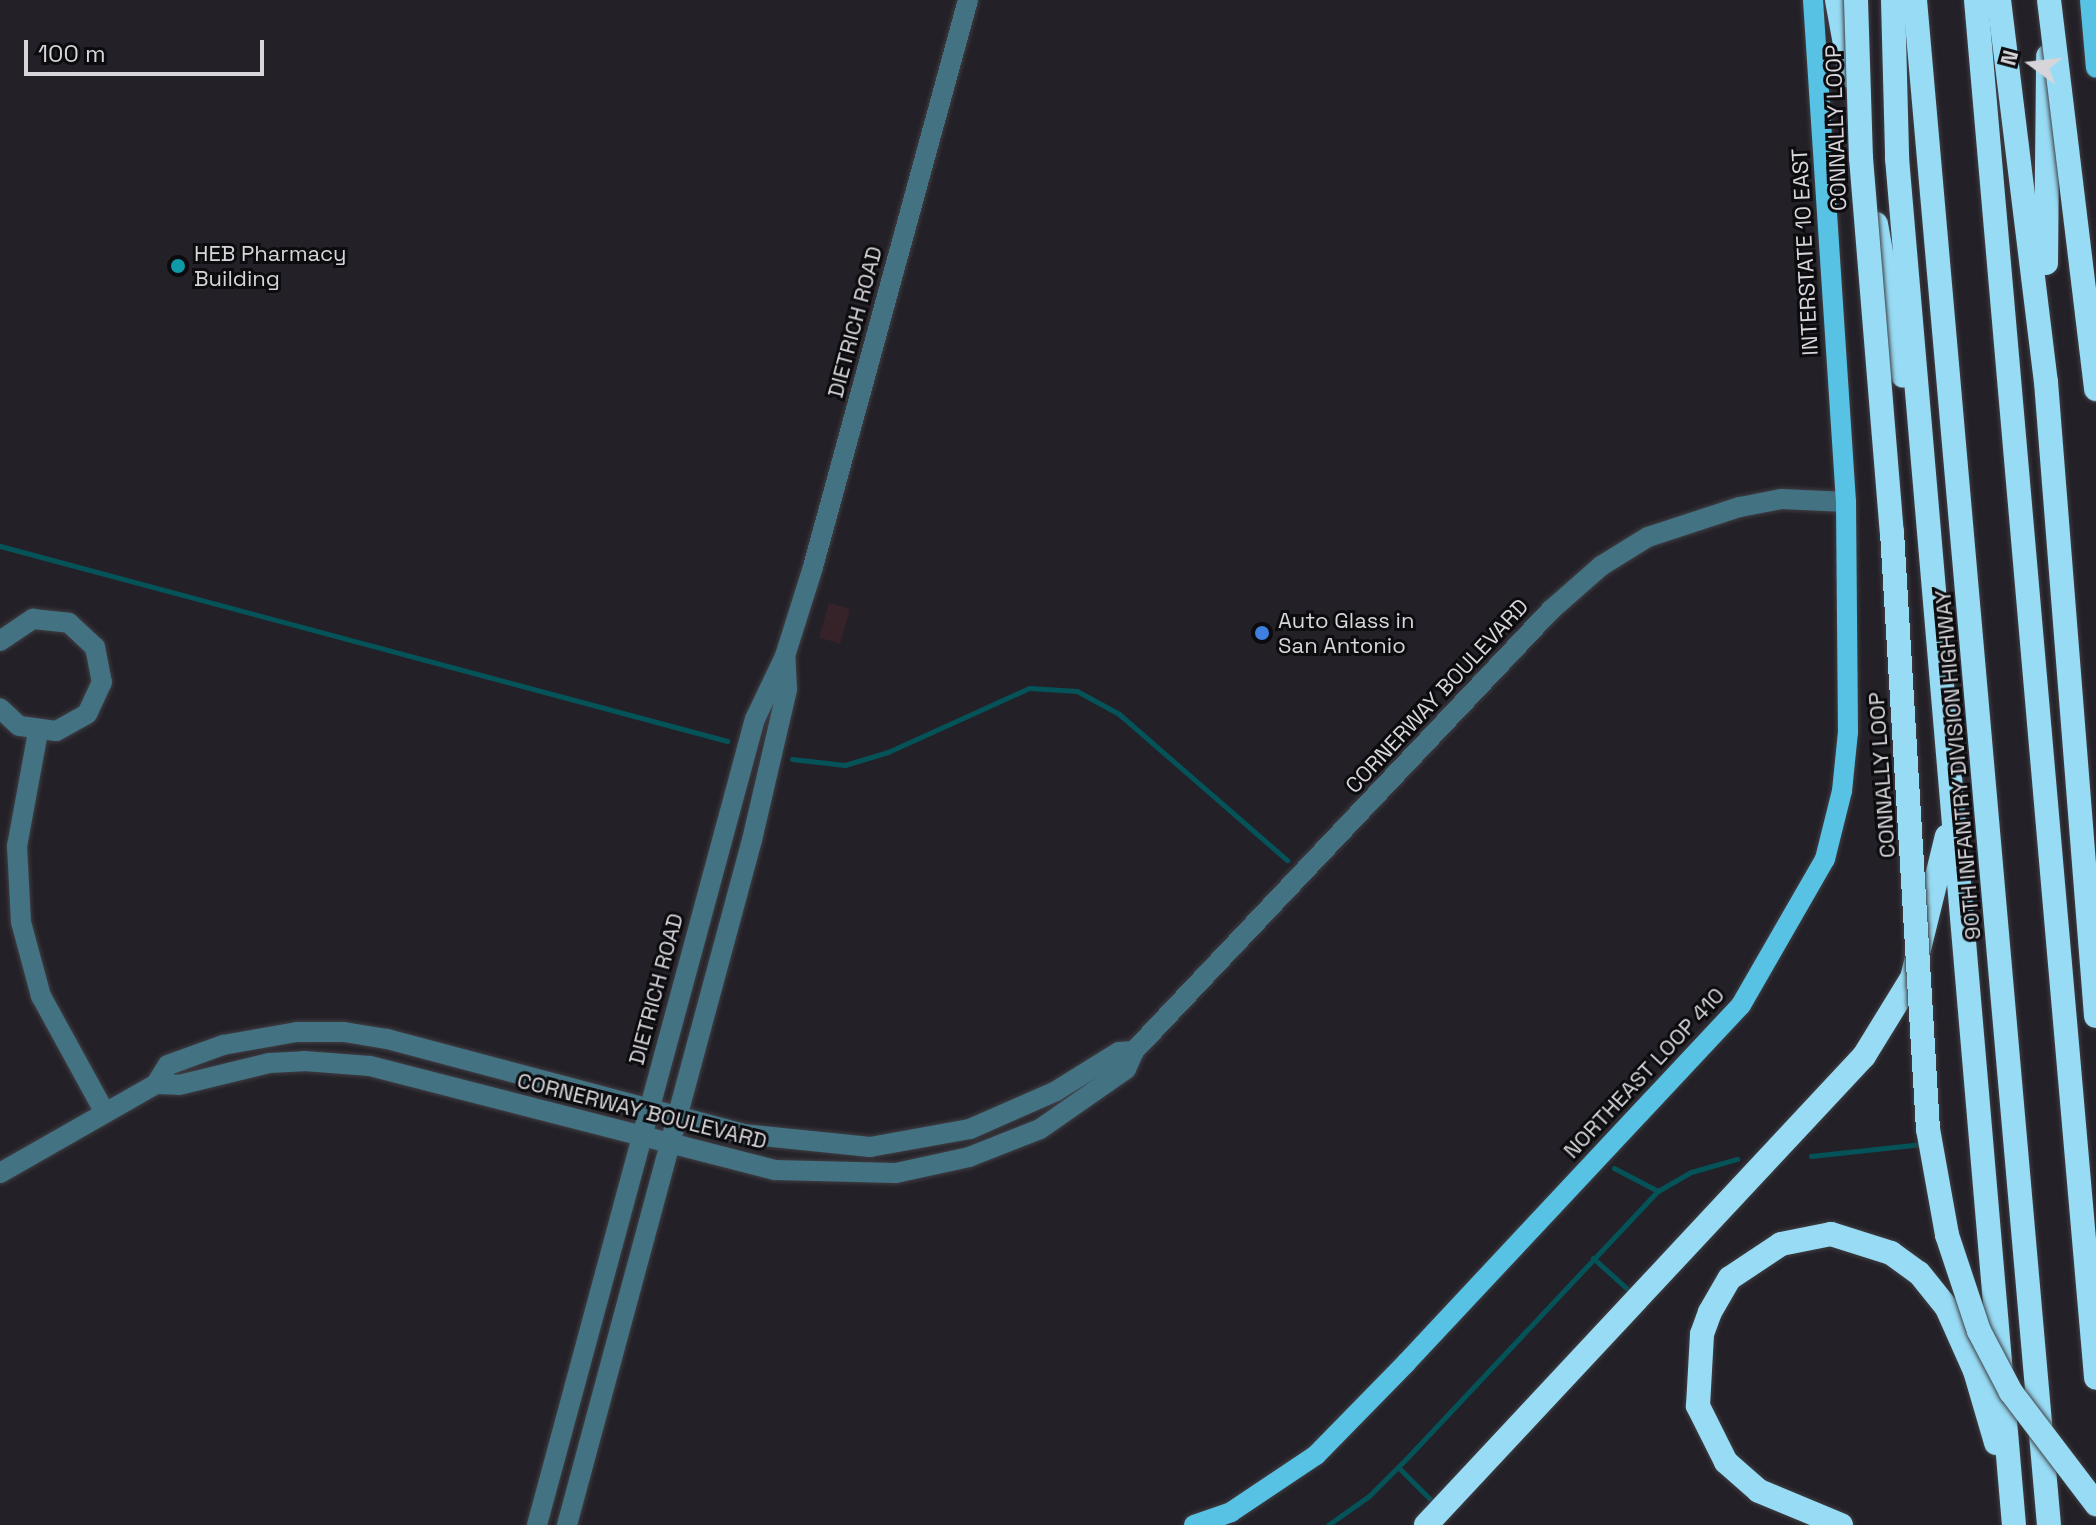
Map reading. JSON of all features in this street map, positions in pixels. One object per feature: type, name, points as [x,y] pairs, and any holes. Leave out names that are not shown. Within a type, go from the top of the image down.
[{"type":"highway","points":[[1837,0],[1894,342],[1921,445]]},
{"type":"highway","name":"CONNALLY LOOP","points":[[1856,0],[1861,158],[1892,532],[1928,1129],[1947,1235],[1979,1331],[2011,1392],[2096,1504]]},
{"type":"highway","points":[[1893,0],[1897,158],[2014,1525]]},
{"type":"highway","name":"90TH INFANTRY DIVISION HIGHWAY","points":[[1915,0],[2049,1525]]},
{"type":"highway","points":[[1976,0],[2096,1378]]},
{"type":"highway","points":[[1999,0],[2046,382],[2096,1016]]},
{"type":"highway","points":[[2046,382],[2049,0]]},
{"type":"highway","points":[[2049,0],[2096,389]]},
{"type":"highway","points":[[2066,629],[2096,811]]},
{"type":"highway","points":[[1426,1525],[1864,1056],[1912,978],[1947,840],[1950,786]]},
{"type":"highway","points":[[1841,1525],[1759,1491],[1726,1462],[1698,1406],[1698,1363],[1710,1312],[1730,1278],[1781,1244],[1831,1234],[1891,1253],[1919,1273],[1947,1308],[1975,1371],[2011,1489]]},
{"type":"main road","name":"INTERSTATE 10 EAST","points":[[1813,0],[1846,502]]},
{"type":"main road","points":[[2090,0],[2096,68]]},
{"type":"main road","name":"NORTHEAST LOOP 410","points":[[1194,1525],[1231,1512],[1316,1455],[1741,1005],[1825,859],[1842,791],[1848,732],[1846,502]]},
{"type":"street","name":"DIETRICH ROAD","points":[[537,1525],[755,719],[785,656],[968,0]]},
{"type":"street","name":"CORNERWAY BOULEVARD","points":[[0,1173],[156,1084],[179,1085],[269,1063],[332,1061],[669,1144],[728,1162],[804,1173],[896,1173],[933,1166],[1040,1129],[1126,1069],[1134,1051],[1551,610],[1601,566],[1648,537],[1713,514],[1782,499],[1846,502]]},
{"type":"street","points":[[0,641],[14,627],[52,618],[69,623],[95,647],[102,664],[97,700],[73,725],[38,732],[19,726],[0,708]]},
{"type":"street","name":"DIETRICH ROAD","points":[[567,1525],[756,825],[787,689],[785,656]]},
{"type":"street","points":[[38,732],[17,846],[21,922],[41,996],[104,1111]]},
{"type":"street","name":"CORNERWAY BOULEVARD","points":[[156,1084],[168,1065],[223,1045],[297,1032],[344,1032],[649,1106],[743,1134],[821,1145],[870,1147],[928,1140],[1011,1114],[1119,1052],[1134,1051]]},
{"type":"shaded area","points":[[829,603],[850,609],[840,644],[819,638]]},
{"type":"waterway","points":[[0,546],[727,741]]},
{"type":"waterway","points":[[792,759],[845,765],[888,752],[1029,688],[1077,691],[1119,714],[1287,860]]},
{"type":"waterway","points":[[1811,1156],[1922,1144]]},
{"type":"waterway","points":[[1328,1525],[1369,1496],[1406,1459],[1658,1191],[1691,1172],[1737,1159]]},
{"type":"waterway","points":[[1614,1168],[1658,1191]]},
{"type":"waterway","points":[[1593,1258],[1633,1294]]},
{"type":"waterway","points":[[1398,1467],[1435,1504]]},
{"type":"place","name":"HEB Pharmacy Building","points":[[178,266]]},
{"type":"place","name":"Auto Glass in San Antonio","points":[[1262,633]]}]
